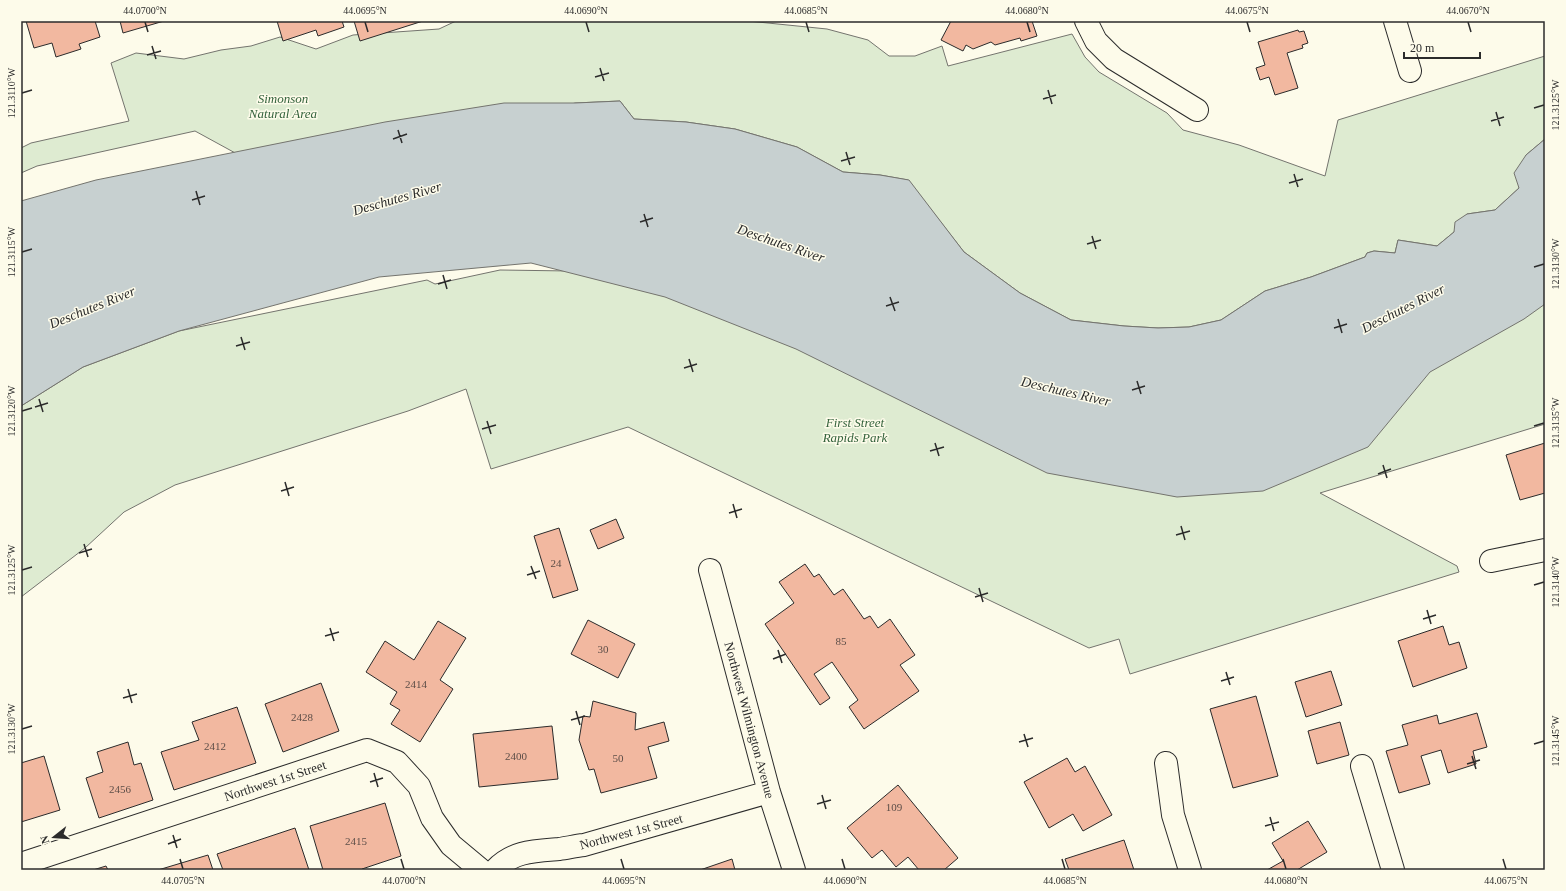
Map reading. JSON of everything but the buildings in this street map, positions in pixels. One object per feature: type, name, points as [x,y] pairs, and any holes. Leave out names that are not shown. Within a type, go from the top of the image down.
[{"type":"street","points":[[1086,21],[1096,41],[1114,59],[1197,110]]},
{"type":"street","points":[[1394,21],[1410,71]]},
{"type":"street","points":[[1491,560],[1545,550]]},
{"type":"street","name":"Northwest Wilmington Avenue","points":[[710,570],[769,792],[794,870]]},
{"type":"street","name":"Northwest 1st Street","points":[[21,864],[367,750],[397,762],[419,786],[432,818],[451,845],[481,870]]},
{"type":"street","points":[[1166,763],[1173,815],[1190,870]]},
{"type":"street","points":[[1362,766],[1393,870]]},
{"type":"street","name":"Northwest 1st Street","points":[[495,870],[514,855],[538,850],[561,849],[584,845],[769,792]]},
{"type":"green space","name":"Simonson Natural Area","points":[[456,21],[748,21],[827,29],[868,40],[889,56],[915,56],[942,46],[948,66],[1072,34],[1085,57],[1099,72],[1167,113],[1183,130],[1239,145],[1325,176],[1338,120],[1545,56],[1545,139],[1526,155],[1519,188],[1495,210],[1467,214],[1454,232],[1437,246],[1398,240],[1395,253],[1374,251],[1367,253],[1365,257],[1311,277],[1265,291],[1221,320],[1189,327],[1158,328],[1071,320],[1020,293],[964,252],[908,180],[880,175],[843,172],[797,147],[735,129],[686,122],[634,119],[620,101],[575,103],[292,184],[195,131],[37,166],[21,173],[21,148],[31,143],[129,121],[111,63],[136,53],[184,59],[221,50],[251,46],[280,37],[316,49],[353,35],[439,29]]},
{"type":"green space","name":"First Street Rapids Park","points":[[500,270],[570,271],[640,284],[987,406],[1545,290],[1545,424],[1320,493],[1457,566],[1459,572],[1130,674],[1119,639],[1089,648],[628,427],[491,469],[466,389],[408,411],[175,485],[124,512],[85,548],[21,597],[21,406],[83,367],[179,331],[427,280],[435,284]]},
{"type":"water","name":"Deschutes River","points":[[620,101],[634,119],[686,122],[735,129],[797,147],[843,172],[880,175],[909,180],[964,252],[1020,293],[1071,320],[1158,328],[1189,327],[1221,320],[1265,291],[1311,277],[1365,257],[1367,253],[1374,251],[1395,253],[1398,240],[1437,246],[1454,232],[1455,222],[1467,214],[1495,210],[1519,188],[1514,173],[1526,155],[1545,139],[1545,304],[1524,319],[1430,372],[1368,447],[1263,491],[1177,497],[1047,473],[796,349],[665,297],[531,263],[379,277],[179,331],[83,367],[21,406],[21,201],[96,180],[385,122],[504,103],[575,103]]}]
